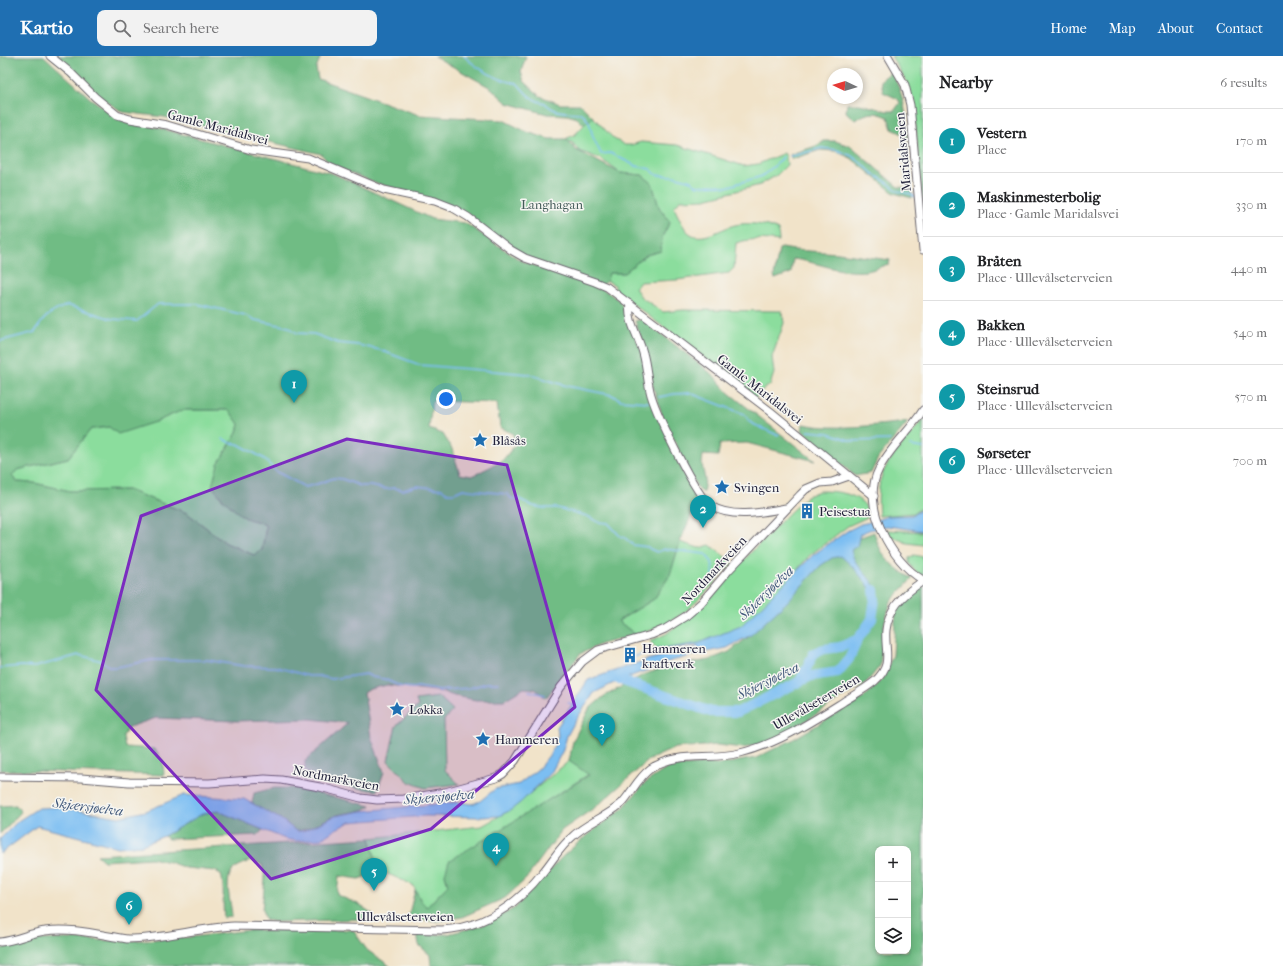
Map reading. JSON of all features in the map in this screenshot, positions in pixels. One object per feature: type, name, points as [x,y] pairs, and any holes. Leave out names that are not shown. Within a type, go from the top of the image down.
[{"type":"street","name":"Gamle Maridalsvei","points":[[50,56],[117,115],[130,119],[167,125],[251,150],[308,158],[384,190],[435,200],[468,217],[518,254],[540,264],[601,284],[612,290],[786,424],[874,496]]},
{"type":"street","name":"Maridalsveien","points":[[888,56],[905,85],[910,100],[923,250]]},
{"type":"street","points":[[630,304],[629,316],[644,355],[649,387],[653,401],[675,449],[700,495],[711,506],[731,512],[754,512],[786,508]]},
{"type":"street","points":[[923,410],[882,462],[876,474],[874,496],[882,530],[892,550],[912,573],[923,580]]},
{"type":"street","name":"Nordmarkveien","points":[[0,777],[74,778],[129,782],[209,783],[281,780],[320,787],[361,798],[377,800],[404,799],[422,796],[490,780],[500,776],[515,761],[561,687],[582,662],[598,650],[651,635],[670,627],[686,616],[701,603],[728,571],[786,508],[806,489],[820,483],[832,482],[849,476]]},
{"type":"street","name":"Ullevålseterveien","points":[[0,942],[13,940],[44,931],[74,931],[136,939],[212,927],[234,926],[428,930],[470,926],[494,915],[519,898],[532,886],[570,838],[588,824],[616,808],[645,773],[658,764],[678,757],[730,755],[751,750],[812,722],[875,681],[884,669],[887,660],[885,640],[886,629],[890,617],[905,594],[923,580]]},
{"type":"highlighted area","points":[[347,439],[507,465],[575,707],[431,829],[271,879],[96,690],[141,516]]},
{"type":"green space","points":[[0,56],[44,56],[91,99],[120,118],[334,174],[432,219],[465,223],[520,260],[553,273],[600,287],[620,301],[642,352],[648,387],[681,468],[702,508],[694,509],[680,542],[670,575],[654,599],[618,621],[636,635],[601,644],[580,654],[546,698],[535,689],[524,688],[504,700],[476,700],[442,692],[387,685],[370,689],[364,693],[371,737],[384,772],[377,791],[340,784],[305,772],[305,761],[348,723],[310,719],[236,721],[156,718],[129,727],[123,736],[125,747],[155,749],[163,761],[164,775],[0,770]],"holes":[[[432,401],[497,403],[500,427],[513,434],[515,445],[502,461],[472,476],[460,474],[452,449],[443,434],[429,429]],[[183,410],[229,410],[239,424],[237,433],[218,464],[212,486],[237,512],[246,518],[266,526],[262,550],[254,555],[226,543],[187,513],[128,490],[70,491],[34,483],[17,482],[12,476],[17,470],[68,458],[91,429],[109,427],[118,434],[155,422]]]},
{"type":"green space","name":"Langhagan","points":[[50,56],[321,56],[316,68],[318,79],[419,115],[503,120],[527,132],[549,139],[567,139],[576,150],[620,173],[642,175],[652,183],[659,207],[670,222],[662,237],[661,251],[646,255],[624,273],[609,273],[607,281],[601,286],[525,257],[444,203],[379,184],[331,165],[321,154],[164,117],[123,112],[99,97]]},
{"type":"green space","points":[[434,56],[526,56],[521,72],[524,81],[540,96],[560,104],[580,104],[593,117],[588,122],[583,124],[577,118],[567,115],[547,114],[507,103],[491,88]]},
{"type":"green space","points":[[891,56],[923,56],[923,208],[914,108],[906,81]]},
{"type":"green space","points":[[891,72],[896,81],[902,97],[908,141],[901,133],[892,129],[888,117],[871,113],[863,115],[855,120],[846,112],[847,104],[860,104],[887,111],[894,111],[900,103],[898,99],[883,92],[881,80]]},
{"type":"green space","points":[[593,117],[614,139],[625,145],[641,142],[677,145],[744,166],[758,164],[784,153],[786,156],[787,165],[777,175],[760,185],[705,199],[680,200],[674,207],[684,227],[693,235],[705,236],[735,225],[751,224],[768,226],[778,230],[779,241],[758,239],[736,243],[734,268],[729,273],[677,280],[640,282],[635,288],[641,297],[663,312],[683,310],[782,311],[784,323],[772,357],[774,373],[770,385],[762,390],[756,398],[615,290],[615,285],[607,281],[608,273],[624,273],[646,255],[661,251],[662,237],[670,222],[659,208],[652,183],[642,175],[620,173],[601,159],[579,151],[573,143],[568,140],[567,138],[578,132],[585,123]]},
{"type":"green space","points":[[824,141],[835,141],[850,146],[898,187],[912,188],[912,198],[894,193],[851,158],[835,151],[820,150],[792,159],[790,155],[816,146]]},
{"type":"green space","points":[[782,248],[838,253],[890,260],[889,264],[873,269],[852,271],[793,259],[791,273],[775,279],[774,276],[779,249]]},
{"type":"green space","points":[[642,319],[713,375],[729,393],[815,461],[747,443],[720,444],[718,456],[703,455],[702,464],[705,480],[703,493],[697,487],[664,420],[653,387],[646,353],[635,321]]},
{"type":"green space","points":[[183,410],[229,410],[239,424],[237,433],[218,464],[220,497],[246,518],[260,522],[266,526],[262,550],[254,555],[226,543],[187,513],[128,490],[70,491],[34,483],[17,482],[11,476],[17,470],[68,458],[91,429],[155,422]]},
{"type":"green space","points":[[923,418],[923,507],[914,513],[879,516],[878,503],[882,474],[891,459]]},
{"type":"green space","points":[[908,422],[878,458],[871,473],[855,476],[802,431],[803,424],[841,427]]},
{"type":"green space","points":[[819,491],[836,492],[853,496],[863,503],[870,516],[848,526],[810,555],[757,616],[727,635],[693,646],[657,650],[650,641],[666,634],[693,613],[788,514],[807,496]]},
{"type":"green space","points":[[887,530],[923,532],[923,545],[907,543],[891,536]]},
{"type":"green space","points":[[874,532],[880,549],[892,565],[912,579],[891,601],[884,625],[880,666],[867,682],[774,741],[743,748],[718,745],[675,748],[649,760],[597,806],[562,830],[526,879],[505,898],[462,917],[438,921],[408,918],[415,890],[421,901],[427,907],[448,885],[445,874],[449,861],[589,775],[569,761],[573,741],[589,709],[603,697],[645,674],[668,667],[709,660],[729,652],[751,635],[821,565],[856,539]]},
{"type":"green space","points":[[680,542],[699,548],[710,545],[733,563],[698,601],[682,614],[664,625],[636,635],[618,621],[654,599],[670,575]]},
{"type":"green space","points":[[914,555],[923,557],[923,576],[914,570],[909,563],[909,558]]},
{"type":"green space","points":[[923,587],[923,966],[431,966],[430,955],[419,945],[417,934],[448,934],[483,925],[515,908],[562,857],[587,835],[622,809],[645,783],[669,767],[723,764],[756,758],[790,741],[863,698],[884,676],[893,655],[896,606],[910,593]]},
{"type":"green space","points":[[439,697],[453,710],[444,720],[445,770],[459,784],[425,788],[409,782],[388,761],[396,726],[418,706],[416,700]]},
{"type":"green space","points":[[569,761],[589,774],[539,806],[445,874],[448,885],[427,907],[421,901],[413,885],[379,870],[370,838],[482,826],[510,810]]},
{"type":"green space","points":[[274,788],[297,788],[371,806],[366,809],[334,816],[311,827],[296,831],[282,820],[252,804],[254,793]]},
{"type":"green space","points":[[16,805],[21,812],[0,834],[0,806]]},
{"type":"green space","points":[[218,811],[263,830],[258,835],[168,839],[164,836],[202,814]]},
{"type":"green space","points":[[370,838],[379,870],[359,879],[339,876],[337,895],[358,904],[373,914],[365,919],[277,922],[266,920],[262,910],[265,878],[262,865],[251,860],[234,869],[230,873],[228,892],[232,917],[224,918],[221,874],[215,871],[186,868],[151,858],[104,861],[97,855]]},
{"type":"green space","points":[[249,930],[353,930],[367,950],[390,966],[0,966],[0,949],[33,940],[67,939],[126,941],[192,937]]},
{"type":"water","points":[[923,509],[923,531],[887,526],[869,530],[860,534],[857,546],[851,550],[855,561],[871,580],[877,592],[878,603],[873,603],[871,589],[853,567],[841,556],[832,558],[820,566],[786,603],[751,635],[727,648],[660,664],[656,667],[618,681],[594,693],[567,736],[563,750],[551,773],[521,802],[511,810],[499,816],[426,816],[350,822],[321,839],[296,841],[285,839],[218,811],[202,814],[164,836],[142,845],[118,847],[37,826],[0,854],[0,839],[18,821],[38,808],[59,807],[119,817],[146,811],[184,795],[244,799],[282,820],[296,831],[303,831],[335,816],[362,811],[458,802],[472,804],[480,801],[495,789],[519,784],[538,769],[551,753],[558,736],[557,727],[588,680],[646,660],[698,648],[698,646],[694,646],[655,651],[657,648],[669,648],[699,643],[741,626],[813,555],[847,531],[861,524],[889,516],[912,515]]},
{"type":"waterway","points":[[464,56],[489,74],[503,80],[517,83],[532,98],[545,103],[557,111],[582,113],[589,122],[593,137],[601,154],[610,153],[636,166],[650,169],[657,175],[673,176],[685,179],[691,181],[697,186],[718,185],[726,187],[762,176],[783,157]]},
{"type":"waterway","points":[[790,156],[822,148],[837,150],[852,156],[872,173],[898,191],[916,197]]},
{"type":"waterway","points":[[0,341],[35,332],[48,315],[67,305],[112,319],[137,321],[158,304],[197,304],[245,315],[255,320],[289,327],[297,333],[314,334],[338,343],[358,345],[380,350],[420,365],[529,374],[567,386],[612,395],[621,400],[649,402]]},
{"type":"waterway","points":[[659,397],[690,393],[744,414],[751,423],[777,435],[779,434]]},
{"type":"waterway","points":[[808,431],[829,433],[852,441],[890,440]]},
{"type":"waterway","points":[[223,439],[231,443],[238,444],[263,458],[277,472],[305,487],[334,478],[342,479],[361,486],[386,489],[394,488],[403,490],[416,486],[442,489],[448,493],[454,493],[463,489],[507,494],[512,499],[517,498],[533,506],[557,508],[587,516],[598,522],[608,523],[620,536],[625,538],[633,545],[648,547],[657,552],[665,549],[705,554],[712,562],[714,580]]},
{"type":"waterway","points":[[910,446],[923,448]]},
{"type":"waterway","name":"Skjersjøelva","points":[[612,677],[711,712],[738,712],[811,676],[838,672],[849,659],[858,639],[872,619],[875,598],[874,590]]},
{"type":"waterway","points":[[800,681],[814,653],[824,649],[840,647],[858,639]]},
{"type":"waterway","points":[[624,660],[656,650]]},
{"type":"waterway","points":[[0,668],[21,666],[35,667],[79,655],[102,661],[110,667],[152,660],[207,660],[244,666],[276,667],[309,676],[319,676],[332,679],[366,674],[372,677],[384,679],[402,687],[418,687],[440,691],[469,688],[487,683],[499,683]]},
{"type":"waterway","points":[[529,691],[545,695]]},
{"type":"waterway","points":[[568,703],[574,704]]},
{"type":"place","name":"Vestern","points":[[294,403]]},
{"type":"place","name":"Blåsås","points":[[480,440]]},
{"type":"place","name":"Svingen","points":[[722,487]]},
{"type":"place","name":"Peisestua","points":[[807,511]]},
{"type":"place","name":"Maskinmesterbolig","points":[[703,528]]},
{"type":"place","name":"Hammeren kraftverk","points":[[630,655]]},
{"type":"place","name":"Løkka","points":[[397,709]]},
{"type":"place","name":"Hammeren","points":[[483,739]]},
{"type":"place","name":"Bråten","points":[[602,746]]},
{"type":"place","name":"Bakken","points":[[496,866]]},
{"type":"place","name":"Steinsrud","points":[[374,891]]},
{"type":"place","name":"Sørseter","points":[[129,925]]},
{"type":"water label","name":"Skjærsjøelva","points":[[766,593]]},
{"type":"water label","name":"Skjærsjøelva","points":[[439,797]]},
{"type":"water label","name":"Skjærsjøelva","points":[[88,807]]}]
